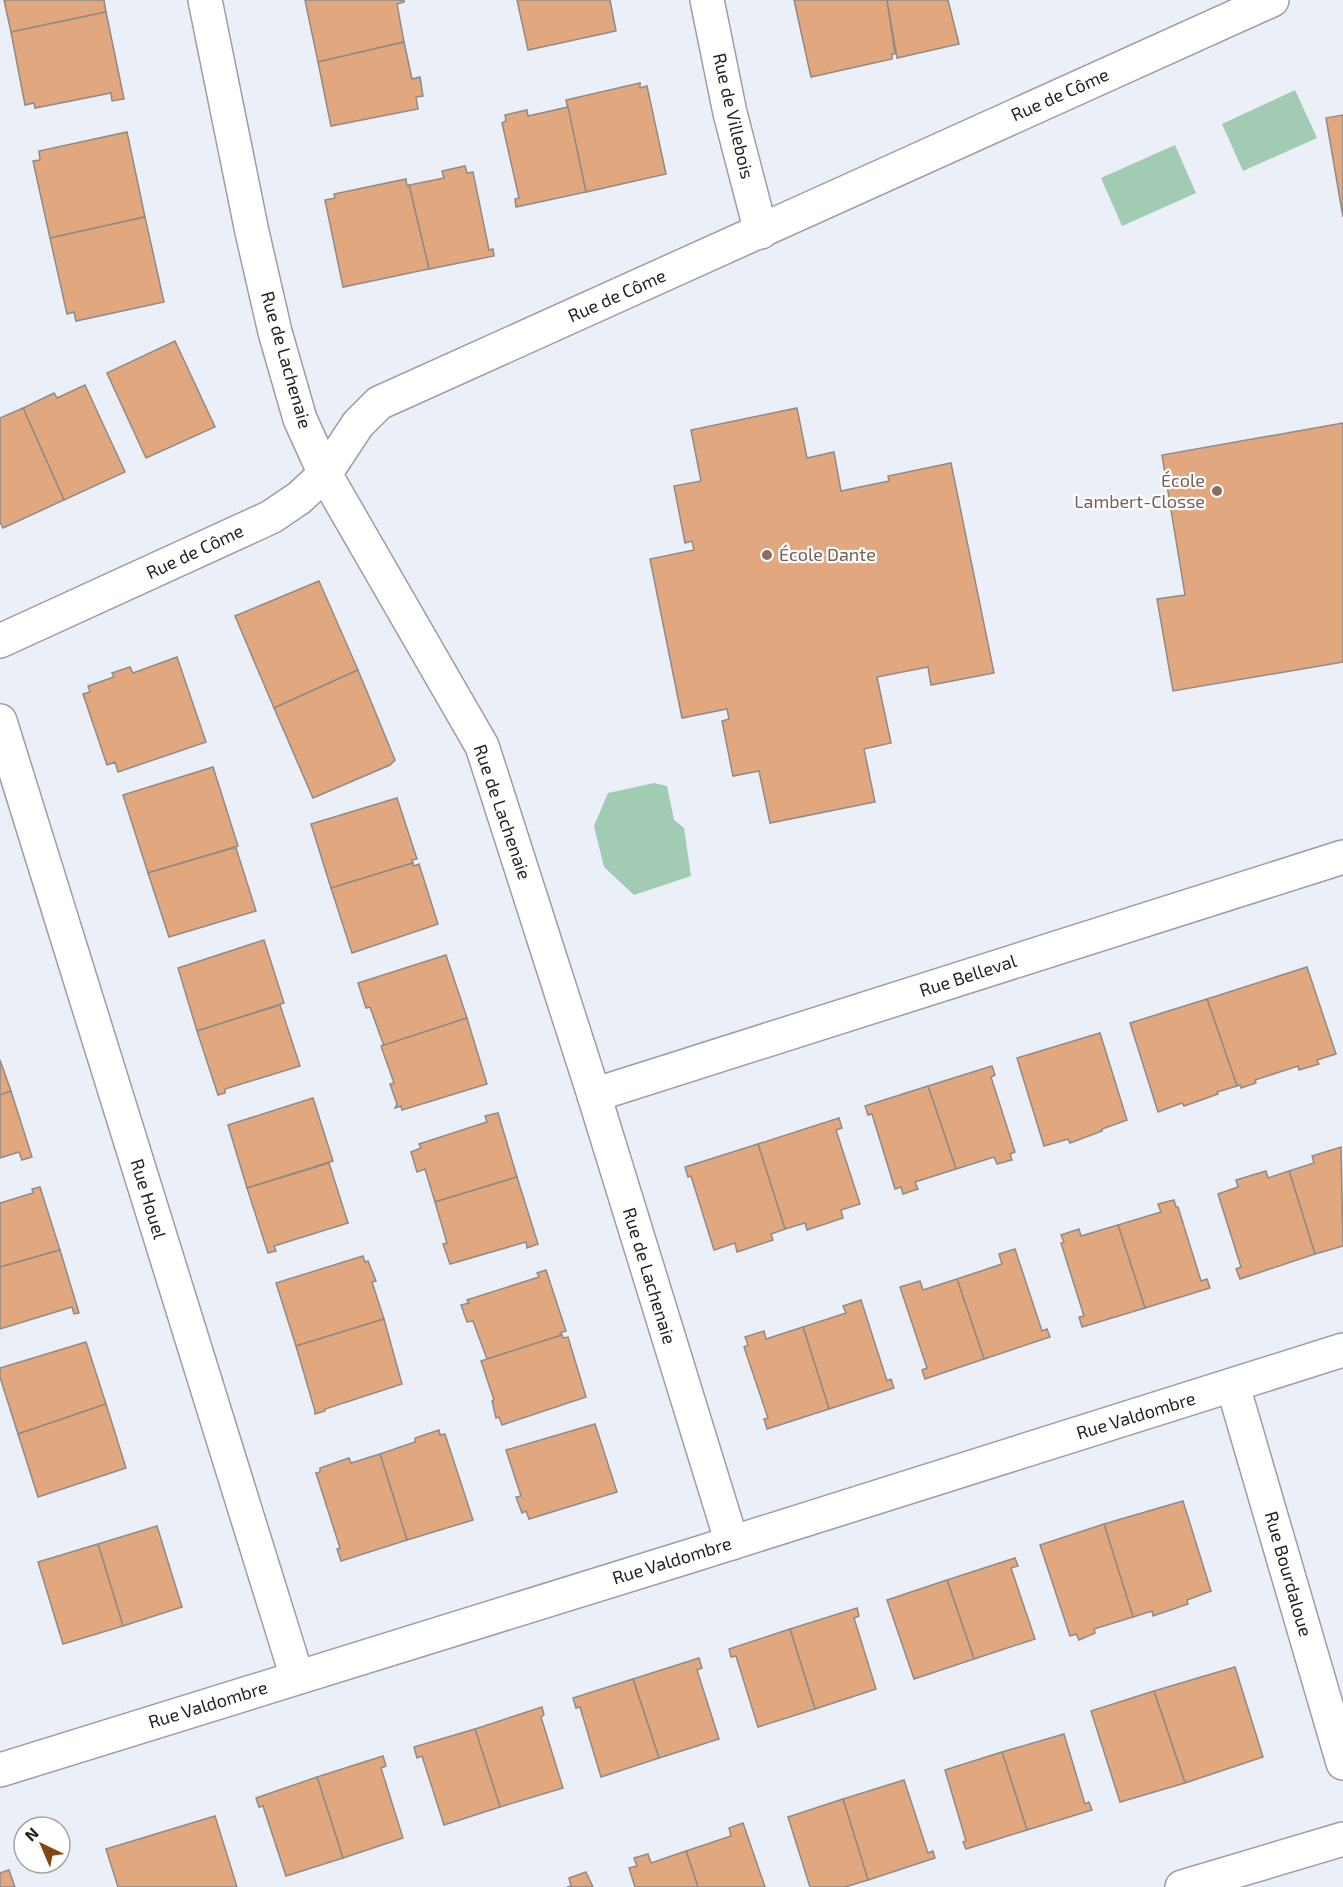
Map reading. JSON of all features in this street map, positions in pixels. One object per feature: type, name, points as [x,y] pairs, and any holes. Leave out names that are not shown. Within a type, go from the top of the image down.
[{"type":"street","name":"Rue de Lachenaie","points":[[205,0],[252,232],[275,332],[300,419],[325,474],[482,746],[594,1095],[732,1543]]},
{"type":"street","name":"Rue de Villebois","points":[[707,0],[730,113],[760,232]]},
{"type":"street","name":"Rue de Côme","points":[[0,641],[271,517],[299,498],[325,474],[358,424],[380,403],[760,232],[1230,9],[1272,0]]},
{"type":"street","name":"Rue Houel","points":[[0,721],[297,1677]]},
{"type":"street","name":"Rue Belleval","points":[[594,1095],[1343,857]]},
{"type":"street","name":"Rue Valdombre","points":[[0,1770],[732,1543],[1343,1350]]},
{"type":"street","name":"Rue Bourdaloue","points":[[1233,1386],[1343,1763]]},
{"type":"street","points":[[1182,1887],[1343,1839]]},
{"type":"green space","points":[[1295,90],[1317,138],[1243,171],[1222,124]]},
{"type":"green space","points":[[1175,145],[1196,193],[1122,226],[1101,178]]},
{"type":"green space","points":[[654,783],[667,786],[674,820],[684,828],[691,876],[634,895],[604,867],[594,826],[608,793]]},
{"type":"building","points":[[4,0],[104,0],[106,12],[11,32]]},
{"type":"building","points":[[305,0],[404,0],[397,4],[404,42],[318,62]]},
{"type":"building","points":[[517,0],[610,0],[616,31],[528,50]]},
{"type":"building","points":[[794,0],[887,0],[895,54],[892,54],[892,59],[811,77]]},
{"type":"building","points":[[887,0],[948,0],[959,44],[897,58]]},
{"type":"building","points":[[106,12],[124,99],[112,101],[111,93],[35,108],[34,103],[25,105],[11,32]]},
{"type":"building","points":[[404,42],[412,79],[420,77],[423,96],[416,97],[418,109],[331,126],[318,62]]},
{"type":"building","points":[[640,83],[640,88],[647,86],[666,174],[586,192],[566,100]]},
{"type":"building","points":[[568,107],[586,192],[516,207],[515,199],[519,198],[502,123],[506,121],[505,115],[527,110],[528,116]]},
{"type":"building","points":[[1343,115],[1343,217],[1326,118]]},
{"type":"building","points":[[127,132],[145,217],[50,238],[33,161],[40,160],[39,151]]},
{"type":"building","points":[[465,166],[467,173],[473,172],[489,250],[493,249],[494,256],[429,269],[409,185],[444,178],[442,171]]},
{"type":"building","points":[[406,179],[429,269],[343,287],[325,200],[335,198],[334,194]]},
{"type":"building","points":[[145,217],[164,302],[76,321],[74,312],[67,314],[50,238]]},
{"type":"building","points":[[175,341],[215,427],[146,458],[107,373]]},
{"type":"building","points":[[85,385],[125,472],[64,500],[23,408],[54,393],[57,398]]},
{"type":"building","points":[[23,408],[64,500],[3,528],[0,522],[0,418]]},
{"type":"building","points":[[797,408],[807,458],[834,452],[841,491],[889,481],[888,476],[951,463],[994,673],[931,685],[928,667],[877,677],[891,743],[864,749],[875,802],[770,823],[759,771],[733,776],[722,721],[729,719],[727,709],[682,718],[650,559],[694,550],[692,541],[685,543],[674,486],[701,481],[691,430]]},
{"type":"building","points":[[1343,423],[1343,662],[1173,691],[1157,599],[1185,595],[1162,455]]},
{"type":"building","points":[[319,581],[358,670],[274,708],[235,616]]},
{"type":"building","points":[[177,657],[206,742],[118,772],[115,762],[107,765],[83,694],[90,692],[88,686],[114,677],[112,673],[130,667],[133,673]]},
{"type":"building","points":[[358,670],[395,760],[390,765],[313,798],[274,708]]},
{"type":"building","points":[[213,767],[238,846],[148,873],[123,795]]},
{"type":"building","points":[[397,798],[417,859],[412,860],[413,863],[331,888],[311,824]]},
{"type":"building","points":[[236,848],[256,911],[169,937],[148,873]]},
{"type":"building","points":[[413,863],[414,866],[419,864],[438,924],[352,953],[331,888]]},
{"type":"building","points":[[264,940],[284,1003],[197,1031],[178,968]]},
{"type":"building","points":[[446,955],[467,1018],[384,1046],[370,1007],[366,1008],[358,983]]},
{"type":"building","points":[[1307,967],[1336,1054],[1317,1060],[1319,1064],[1299,1070],[1298,1066],[1255,1080],[1256,1083],[1241,1088],[1240,1085],[1237,1086],[1207,999]]},
{"type":"building","points":[[1207,999],[1237,1086],[1184,1106],[1182,1103],[1158,1112],[1130,1023]]},
{"type":"building","points":[[280,1005],[300,1066],[225,1089],[225,1093],[218,1095],[197,1031]]},
{"type":"building","points":[[467,1018],[487,1084],[402,1110],[401,1106],[395,1108],[397,1104],[390,1084],[394,1083],[381,1046]]},
{"type":"building","points":[[1100,1033],[1127,1120],[1070,1143],[1068,1139],[1044,1146],[1017,1058]]},
{"type":"building","points":[[0,1060],[11,1091],[0,1095]]},
{"type":"building","points":[[992,1066],[995,1075],[991,1077],[1015,1152],[1010,1154],[1012,1160],[997,1164],[994,1157],[956,1169],[928,1086]]},
{"type":"building","points":[[928,1086],[956,1169],[915,1182],[918,1189],[903,1194],[901,1187],[895,1189],[872,1114],[868,1115],[865,1106]]},
{"type":"building","points":[[11,1091],[32,1157],[22,1160],[19,1152],[0,1158],[0,1095]]},
{"type":"building","points":[[313,1098],[333,1161],[247,1188],[228,1125]]},
{"type":"building","points":[[498,1113],[517,1177],[435,1202],[425,1169],[417,1172],[411,1152],[421,1148],[419,1144],[487,1122],[485,1116]]},
{"type":"building","points":[[839,1118],[842,1128],[836,1130],[860,1204],[841,1210],[843,1218],[807,1230],[805,1223],[785,1229],[758,1144]]},
{"type":"building","points":[[758,1144],[785,1229],[771,1234],[773,1240],[737,1252],[735,1243],[714,1250],[691,1176],[688,1177],[685,1167]]},
{"type":"building","points":[[1341,1147],[1343,1246],[1315,1254],[1289,1171],[1314,1163],[1312,1156]]},
{"type":"building","points":[[329,1163],[348,1223],[274,1246],[276,1251],[268,1253],[247,1188]]},
{"type":"building","points":[[1266,1171],[1268,1178],[1289,1171],[1315,1254],[1240,1279],[1236,1269],[1241,1267],[1218,1194],[1238,1187],[1236,1180]]},
{"type":"building","points":[[517,1177],[538,1244],[527,1248],[526,1242],[450,1264],[443,1244],[447,1243],[435,1202]]},
{"type":"building","points":[[40,1187],[60,1250],[0,1267],[0,1203],[33,1193],[32,1189]]},
{"type":"building","points":[[1174,1200],[1201,1281],[1207,1279],[1210,1288],[1145,1308],[1118,1225],[1161,1212],[1158,1204]]},
{"type":"building","points":[[1118,1225],[1145,1308],[1082,1327],[1079,1317],[1084,1316],[1061,1243],[1064,1242],[1061,1235],[1079,1229],[1081,1236]]},
{"type":"building","points":[[1015,1249],[1042,1331],[1047,1329],[1050,1337],[984,1359],[957,1279],[1002,1264],[999,1254]]},
{"type":"building","points":[[60,1250],[79,1313],[74,1314],[72,1307],[0,1329],[0,1267]]},
{"type":"building","points":[[363,1256],[365,1262],[368,1261],[376,1281],[372,1282],[384,1319],[296,1346],[276,1283]]},
{"type":"building","points":[[546,1270],[566,1331],[560,1333],[562,1335],[487,1359],[473,1321],[467,1322],[461,1305],[469,1303],[467,1300],[539,1277],[537,1273]]},
{"type":"building","points":[[957,1279],[984,1359],[925,1379],[922,1370],[927,1368],[900,1287],[920,1281],[923,1290]]},
{"type":"building","points":[[861,1300],[887,1381],[891,1379],[894,1388],[829,1409],[803,1327],[846,1313],[843,1306]]},
{"type":"building","points":[[384,1319],[402,1384],[315,1414],[296,1346]]},
{"type":"building","points":[[803,1327],[829,1409],[767,1429],[764,1419],[768,1418],[744,1347],[748,1345],[745,1337],[764,1331],[766,1339]]},
{"type":"building","points":[[562,1335],[563,1338],[568,1337],[586,1397],[502,1425],[499,1417],[496,1418],[492,1401],[494,1400],[481,1361]]},
{"type":"building","points":[[86,1342],[106,1404],[18,1434],[0,1377],[0,1368]]},
{"type":"building","points":[[106,1404],[126,1468],[38,1497],[18,1434]]},
{"type":"building","points":[[595,1424],[617,1492],[529,1519],[526,1511],[522,1513],[516,1497],[521,1496],[506,1450]]},
{"type":"building","points":[[439,1430],[440,1435],[445,1434],[473,1520],[407,1540],[380,1454],[415,1442],[415,1438]]},
{"type":"building","points":[[380,1454],[407,1540],[341,1561],[337,1549],[340,1548],[316,1473],[320,1472],[320,1468],[349,1458],[351,1463]]},
{"type":"building","points":[[1183,1501],[1211,1591],[1187,1600],[1188,1604],[1153,1616],[1152,1611],[1133,1617],[1104,1524]]},
{"type":"building","points":[[1104,1524],[1133,1617],[1094,1629],[1095,1633],[1079,1640],[1076,1634],[1070,1636],[1040,1545]]},
{"type":"building","points":[[157,1526],[182,1607],[123,1626],[98,1544]]},
{"type":"building","points":[[98,1544],[123,1626],[63,1644],[38,1562]]},
{"type":"building","points":[[1015,1558],[1018,1566],[1011,1568],[1035,1639],[974,1659],[947,1580]]},
{"type":"building","points":[[947,1580],[974,1659],[914,1679],[887,1600]]},
{"type":"building","points":[[857,1608],[859,1616],[854,1618],[876,1689],[815,1709],[790,1629]]},
{"type":"building","points":[[790,1629],[815,1709],[758,1727],[736,1656],[731,1657],[729,1649]]},
{"type":"building","points":[[699,1658],[702,1668],[697,1670],[719,1739],[659,1758],[633,1679]]},
{"type":"building","points":[[1235,1667],[1263,1757],[1185,1783],[1154,1691]]},
{"type":"building","points":[[633,1679],[659,1758],[601,1777],[580,1707],[576,1708],[573,1698]]},
{"type":"building","points":[[1154,1691],[1185,1783],[1120,1802],[1091,1711]]},
{"type":"building","points":[[542,1707],[544,1715],[541,1717],[563,1788],[500,1807],[475,1729]]},
{"type":"building","points":[[475,1729],[500,1807],[444,1825],[422,1756],[417,1758],[414,1747]]},
{"type":"building","points":[[1064,1734],[1085,1804],[1089,1802],[1092,1810],[1027,1830],[1002,1752]]},
{"type":"building","points":[[1002,1752],[1027,1830],[966,1849],[963,1842],[966,1841],[945,1770]]},
{"type":"building","points":[[383,1756],[386,1766],[381,1768],[403,1838],[343,1858],[317,1777]]},
{"type":"building","points":[[317,1777],[343,1858],[286,1876],[263,1806],[259,1807],[256,1798]]},
{"type":"building","points":[[904,1780],[928,1853],[933,1851],[935,1858],[868,1880],[843,1799]]},
{"type":"building","points":[[843,1799],[868,1880],[845,1887],[810,1887],[788,1817]]},
{"type":"building","points":[[215,1816],[237,1887],[118,1887],[106,1849]]},
{"type":"building","points":[[743,1823],[765,1887],[698,1887],[686,1851],[731,1836],[729,1828]]},
{"type":"building","points":[[686,1851],[698,1887],[635,1887],[629,1868],[637,1866],[634,1858],[648,1854],[651,1863]]},
{"type":"building","points":[[9,1870],[15,1887],[0,1887],[0,1873]]},
{"type":"building","points":[[586,1872],[593,1887],[567,1887],[571,1886],[569,1878]]},
{"type":"place","name":"École Lambert-Closse","points":[[1217,491]]},
{"type":"place","name":"École Dante","points":[[767,555]]}]
